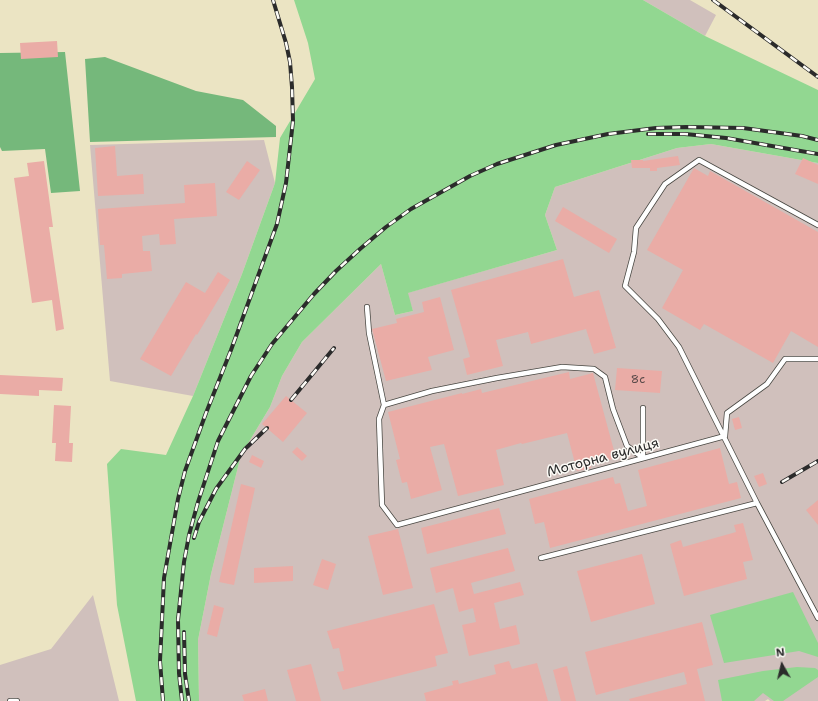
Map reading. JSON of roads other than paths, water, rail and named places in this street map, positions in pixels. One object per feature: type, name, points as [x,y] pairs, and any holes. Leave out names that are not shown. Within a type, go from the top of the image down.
[{"type":"lane","points":[[818,225],[699,160],[665,184],[636,228],[634,252],[625,286],[658,319],[679,347],[725,436],[757,503],[818,618]]},
{"type":"lane","points":[[367,307],[369,333],[384,405],[432,391],[497,378],[562,367],[594,369],[604,377],[613,409],[627,446],[643,458]]},
{"type":"lane","points":[[725,436],[727,413],[767,384],[786,359],[818,359]]},
{"type":"lane","name":"Моторна вулиця","points":[[384,405],[379,419],[382,505],[397,525],[725,436]]},
{"type":"lane","points":[[643,408],[643,458]]},
{"type":"lane","points":[[541,558],[757,503]]},
{"type":"lane","points":[[10,701],[17,701]]},
{"type":"railway","points":[[163,701],[160,661],[164,578],[178,499],[185,471],[277,224],[286,183],[293,121],[292,87],[290,62],[286,43],[273,0]]},
{"type":"railway","points":[[713,0],[818,77]]},
{"type":"railway","points":[[182,701],[179,673],[178,620],[184,562],[189,535],[198,502],[218,441],[251,376],[272,344],[314,294],[360,249],[386,227],[411,209],[470,176],[497,164],[556,145],[608,134],[656,128],[686,127],[743,128],[802,136],[818,140]]},
{"type":"railway","points":[[648,134],[685,134],[726,138],[818,154]]},
{"type":"railway","points":[[291,400],[334,348]]},
{"type":"railway","points":[[194,538],[199,522],[216,489],[245,449],[267,428]]},
{"type":"railway","points":[[782,482],[818,461]]},
{"type":"railway","points":[[184,632],[185,674],[189,701]]}]
